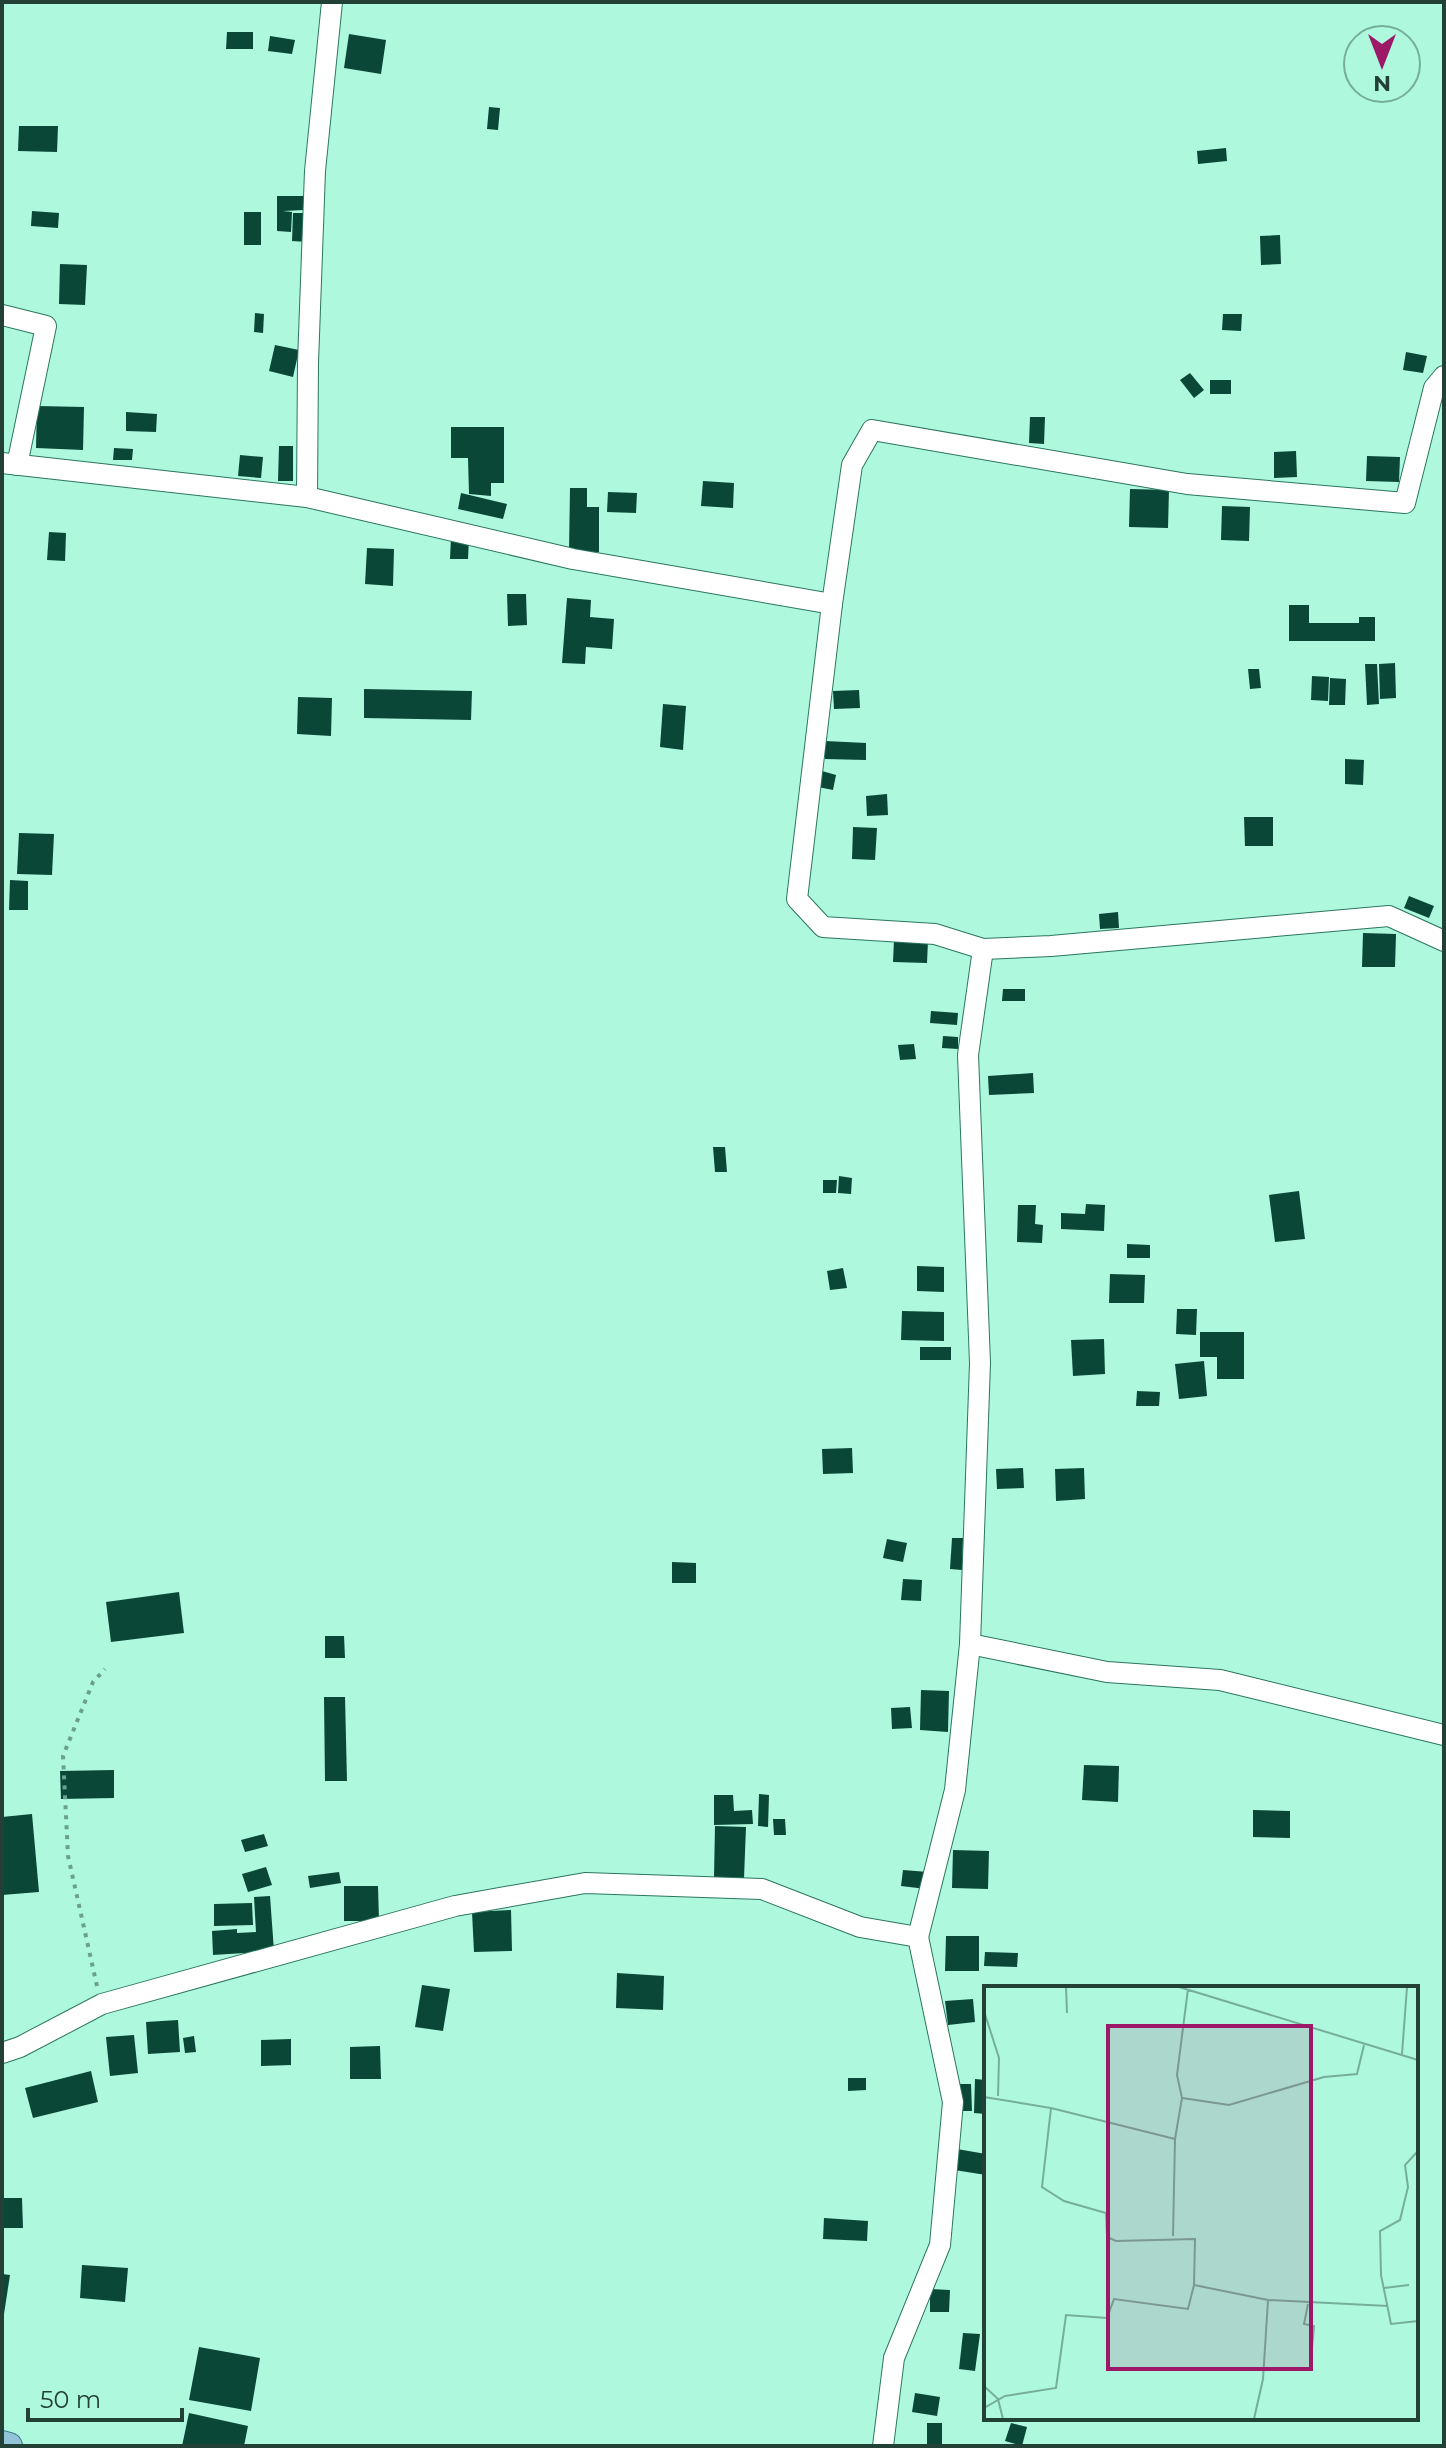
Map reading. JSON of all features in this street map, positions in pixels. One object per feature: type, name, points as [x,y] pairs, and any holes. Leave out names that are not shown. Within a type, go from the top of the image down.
[{"type":"main road","points":[[2,2444],[9,2446]]},
{"type":"street","points":[[307,497],[315,171],[332,2]]},
{"type":"street","points":[[2,315],[46,326],[10,464],[307,497],[573,559],[832,604]]},
{"type":"street","points":[[1444,376],[1434,388],[1405,503],[1187,484],[872,430],[852,465],[797,899],[823,927],[935,934],[983,949],[1051,946],[1389,916],[1444,941]]},
{"type":"street","points":[[883,2446],[894,2358],[940,2245],[953,2102],[918,1937],[955,1790],[970,1644],[980,1363],[968,1055],[983,949]]},
{"type":"street","points":[[970,1644],[1107,1672],[1220,1680],[1444,1735]]},
{"type":"street","points":[[2,2053],[20,2047],[102,2004],[455,1906],[585,1883],[762,1889],[860,1927],[918,1937]]},
{"type":"path","points":[[102,2004],[68,1856],[63,1756],[93,1682],[105,1669]]},
{"type":"building","points":[[227,32],[253,32],[253,49],[226,49]]},
{"type":"building","points":[[349,34],[386,40],[381,74],[344,68]]},
{"type":"building","points":[[270,36],[295,40],[292,54],[268,51]]},
{"type":"building","points":[[489,107],[500,108],[498,130],[487,129]]},
{"type":"building","points":[[19,126],[58,126],[57,152],[18,151]]},
{"type":"building","points":[[1226,148],[1227,161],[1198,164],[1197,151]]},
{"type":"building","points":[[277,196],[303,196],[304,210],[283,211],[292,212],[291,232],[277,231]]},
{"type":"building","points":[[32,211],[59,213],[58,228],[31,226]]},
{"type":"building","points":[[244,212],[261,212],[261,245],[244,245]]},
{"type":"building","points":[[293,213],[308,213],[307,242],[292,241]]},
{"type":"building","points":[[1280,235],[1281,264],[1261,265],[1260,236]]},
{"type":"building","points":[[60,264],[87,265],[85,305],[59,304]]},
{"type":"building","points":[[255,313],[264,314],[263,333],[254,332]]},
{"type":"building","points":[[1223,314],[1242,314],[1241,331],[1222,330]]},
{"type":"building","points":[[275,345],[299,350],[293,377],[269,371]]},
{"type":"building","points":[[1406,352],[1427,356],[1423,373],[1403,370]]},
{"type":"building","points":[[1190,373],[1204,390],[1194,398],[1180,380]]},
{"type":"building","points":[[1210,380],[1231,380],[1231,394],[1210,394]]},
{"type":"building","points":[[37,406],[84,407],[83,450],[36,448]]},
{"type":"building","points":[[126,412],[157,414],[156,432],[126,431]]},
{"type":"building","points":[[1030,417],[1045,417],[1044,444],[1029,443]]},
{"type":"building","points":[[451,427],[504,427],[504,483],[491,483],[491,496],[469,494],[468,458],[451,458]]},
{"type":"building","points":[[279,446],[293,446],[293,481],[278,481]]},
{"type":"building","points":[[114,448],[133,449],[132,460],[113,460]]},
{"type":"building","points":[[1296,451],[1297,477],[1274,478],[1274,452]]},
{"type":"building","points":[[240,455],[263,457],[261,478],[238,476]]},
{"type":"building","points":[[1367,456],[1400,457],[1399,482],[1366,481]]},
{"type":"building","points":[[703,481],[734,483],[733,508],[701,506]]},
{"type":"building","points":[[570,488],[587,488],[587,507],[599,507],[599,552],[569,552]]},
{"type":"building","points":[[1130,489],[1169,490],[1168,528],[1129,527]]},
{"type":"building","points":[[608,492],[637,493],[636,513],[607,512]]},
{"type":"building","points":[[461,493],[507,504],[503,519],[458,509]]},
{"type":"building","points":[[1222,506],[1250,507],[1249,541],[1221,540]]},
{"type":"building","points":[[49,532],[66,533],[65,561],[47,560]]},
{"type":"building","points":[[451,537],[469,538],[468,559],[450,559]]},
{"type":"building","points":[[367,548],[394,549],[393,586],[365,584]]},
{"type":"building","points":[[507,594],[526,594],[527,625],[508,626]]},
{"type":"building","points":[[567,598],[591,600],[590,617],[614,619],[612,649],[586,647],[585,664],[562,663]]},
{"type":"building","points":[[1289,605],[1309,605],[1309,623],[1359,623],[1359,617],[1375,617],[1375,641],[1289,641]]},
{"type":"building","points":[[1395,663],[1396,698],[1380,699],[1379,664]]},
{"type":"building","points":[[1365,664],[1377,664],[1379,704],[1367,705]]},
{"type":"building","points":[[1248,669],[1259,669],[1261,688],[1250,689]]},
{"type":"building","points":[[1312,676],[1329,677],[1328,701],[1311,700]]},
{"type":"building","points":[[1330,678],[1346,679],[1345,705],[1329,705]]},
{"type":"building","points":[[364,689],[472,691],[471,720],[364,718]]},
{"type":"building","points":[[859,690],[860,708],[834,709],[833,691]]},
{"type":"building","points":[[298,697],[332,698],[331,736],[297,734]]},
{"type":"building","points":[[663,704],[686,706],[683,750],[660,747]]},
{"type":"building","points":[[825,741],[866,743],[866,760],[825,759]]},
{"type":"building","points":[[1345,759],[1364,760],[1363,785],[1345,784]]},
{"type":"building","points":[[822,771],[836,775],[833,790],[818,787]]},
{"type":"building","points":[[887,794],[888,815],[867,816],[866,796]]},
{"type":"building","points":[[1244,817],[1273,817],[1273,846],[1245,846]]},
{"type":"building","points":[[853,827],[877,828],[875,860],[852,859]]},
{"type":"building","points":[[19,833],[54,834],[52,875],[17,874]]},
{"type":"building","points":[[10,880],[28,881],[28,910],[9,910]]},
{"type":"building","points":[[1409,896],[1434,906],[1429,918],[1404,908]]},
{"type":"building","points":[[1118,912],[1119,928],[1100,929],[1099,914]]},
{"type":"building","points":[[1363,933],[1396,934],[1395,967],[1362,967]]},
{"type":"building","points":[[894,940],[928,941],[927,963],[893,962]]},
{"type":"building","points":[[1003,989],[1025,989],[1025,1001],[1002,1001]]},
{"type":"building","points":[[931,1011],[958,1013],[957,1025],[930,1023]]},
{"type":"building","points":[[943,1036],[958,1037],[958,1049],[942,1048]]},
{"type":"building","points":[[914,1044],[916,1059],[900,1060],[898,1045]]},
{"type":"building","points":[[1033,1073],[1034,1093],[989,1095],[988,1076]]},
{"type":"building","points":[[713,1147],[725,1147],[727,1172],[715,1172]]},
{"type":"building","points":[[839,1176],[852,1178],[851,1194],[838,1193]]},
{"type":"building","points":[[823,1180],[837,1180],[836,1193],[823,1193]]},
{"type":"building","points":[[1299,1191],[1305,1239],[1275,1242],[1269,1195]]},
{"type":"building","points":[[1086,1204],[1105,1205],[1104,1231],[1061,1229],[1061,1213],[1085,1214]]},
{"type":"building","points":[[1018,1205],[1036,1205],[1035,1224],[1043,1225],[1042,1243],[1017,1242]]},
{"type":"building","points":[[1127,1244],[1150,1245],[1150,1258],[1127,1258]]},
{"type":"building","points":[[917,1266],[944,1267],[944,1292],[917,1291]]},
{"type":"building","points":[[843,1268],[847,1288],[830,1290],[827,1271]]},
{"type":"building","points":[[1110,1274],[1145,1275],[1144,1303],[1109,1303]]},
{"type":"building","points":[[1177,1309],[1197,1309],[1196,1335],[1176,1334]]},
{"type":"building","points":[[902,1311],[944,1312],[944,1341],[901,1340]]},
{"type":"building","points":[[1200,1332],[1244,1332],[1244,1379],[1217,1379],[1217,1357],[1200,1357]]},
{"type":"building","points":[[1104,1339],[1105,1374],[1073,1376],[1071,1340]]},
{"type":"building","points":[[920,1347],[951,1347],[951,1360],[920,1360]]},
{"type":"building","points":[[1204,1361],[1207,1396],[1179,1399],[1175,1364]]},
{"type":"building","points":[[1137,1391],[1160,1392],[1159,1406],[1136,1406]]},
{"type":"building","points":[[852,1448],[853,1473],[823,1474],[822,1449]]},
{"type":"building","points":[[1023,1468],[1024,1488],[997,1489],[996,1469]]},
{"type":"building","points":[[1084,1468],[1085,1499],[1056,1501],[1055,1469]]},
{"type":"building","points":[[952,1538],[963,1538],[962,1570],[950,1569]]},
{"type":"building","points":[[887,1539],[907,1543],[903,1562],[883,1558]]},
{"type":"building","points":[[672,1562],[696,1563],[696,1583],[672,1583]]},
{"type":"building","points":[[903,1579],[922,1580],[921,1601],[901,1600]]},
{"type":"building","points":[[179,1592],[184,1633],[111,1642],[106,1602]]},
{"type":"building","points":[[325,1636],[344,1636],[345,1658],[325,1658]]},
{"type":"building","points":[[921,1690],[949,1691],[948,1732],[920,1730]]},
{"type":"building","points":[[324,1697],[345,1697],[347,1781],[325,1781]]},
{"type":"building","points":[[910,1707],[912,1728],[892,1729],[891,1708]]},
{"type":"building","points":[[1084,1765],[1119,1766],[1118,1802],[1082,1800]]},
{"type":"building","points":[[114,1770],[114,1798],[61,1799],[60,1771]]},
{"type":"building","points":[[759,1794],[769,1795],[768,1827],[758,1826]]},
{"type":"building","points":[[714,1795],[733,1795],[734,1811],[752,1810],[753,1824],[714,1825]]},
{"type":"building","points":[[1253,1810],[1290,1811],[1290,1838],[1253,1837]]},
{"type":"building","points":[[32,1814],[39,1892],[2,1895],[2,1817]]},
{"type":"building","points":[[773,1819],[785,1819],[786,1835],[774,1835]]},
{"type":"building","points":[[715,1826],[746,1827],[744,1878],[714,1877]]},
{"type":"building","points":[[264,1834],[268,1846],[245,1852],[241,1840]]},
{"type":"building","points":[[953,1850],[989,1851],[988,1889],[952,1888]]},
{"type":"building","points":[[266,1867],[272,1885],[248,1892],[242,1874]]},
{"type":"building","points":[[903,1870],[928,1872],[926,1889],[901,1886]]},
{"type":"building","points":[[339,1872],[341,1883],[310,1888],[308,1876]]},
{"type":"building","points":[[344,1886],[378,1886],[379,1921],[344,1921]]},
{"type":"building","points":[[270,1896],[274,1951],[213,1955],[212,1931],[237,1929],[237,1933],[256,1932],[254,1897]]},
{"type":"building","points":[[252,1903],[253,1925],[214,1926],[214,1904]]},
{"type":"building","points":[[511,1910],[512,1951],[474,1952],[472,1912]]},
{"type":"building","points":[[946,1936],[979,1936],[979,1971],[945,1971]]},
{"type":"building","points":[[985,1952],[1018,1953],[1017,1967],[984,1966]]},
{"type":"building","points":[[617,1973],[664,1976],[663,2010],[616,2008]]},
{"type":"building","points":[[422,1985],[450,1989],[443,2031],[415,2027]]},
{"type":"building","points":[[973,1999],[975,2022],[948,2025],[945,2001]]},
{"type":"building","points":[[178,2020],[180,2052],[148,2054],[146,2022]]},
{"type":"building","points":[[134,2035],[138,2073],[110,2076],[106,2037]]},
{"type":"building","points":[[194,2036],[196,2052],[185,2053],[183,2038]]},
{"type":"building","points":[[291,2039],[291,2065],[261,2066],[261,2040]]},
{"type":"building","points":[[380,2046],[381,2079],[350,2079],[350,2047]]},
{"type":"building","points":[[91,2071],[98,2102],[33,2118],[25,2088]]},
{"type":"building","points":[[848,2078],[866,2078],[866,2090],[848,2091]]},
{"type":"building","points":[[975,2079],[984,2080],[984,2114],[974,2113]]},
{"type":"building","points":[[960,2084],[971,2084],[972,2111],[961,2111]]},
{"type":"building","points":[[951,2148],[984,2154],[984,2175],[948,2169]]},
{"type":"building","points":[[2,2198],[22,2198],[23,2228],[2,2228]]},
{"type":"building","points":[[824,2218],[868,2221],[867,2241],[823,2239]]},
{"type":"building","points":[[82,2265],[128,2268],[125,2302],[80,2298]]},
{"type":"building","points":[[2,2274],[10,2275],[4,2314],[2,2314]]},
{"type":"building","points":[[930,2289],[950,2290],[949,2312],[930,2312]]},
{"type":"building","points":[[963,2333],[980,2334],[975,2371],[959,2369]]},
{"type":"building","points":[[199,2347],[260,2358],[251,2411],[189,2400]]},
{"type":"building","points":[[915,2393],[940,2397],[937,2416],[912,2412]]},
{"type":"building","points":[[189,2413],[248,2426],[244,2446],[182,2446]]},
{"type":"building","points":[[927,2423],[942,2423],[942,2446],[927,2446]]},
{"type":"building","points":[[1011,2423],[1027,2427],[1022,2446],[1005,2441]]}]
